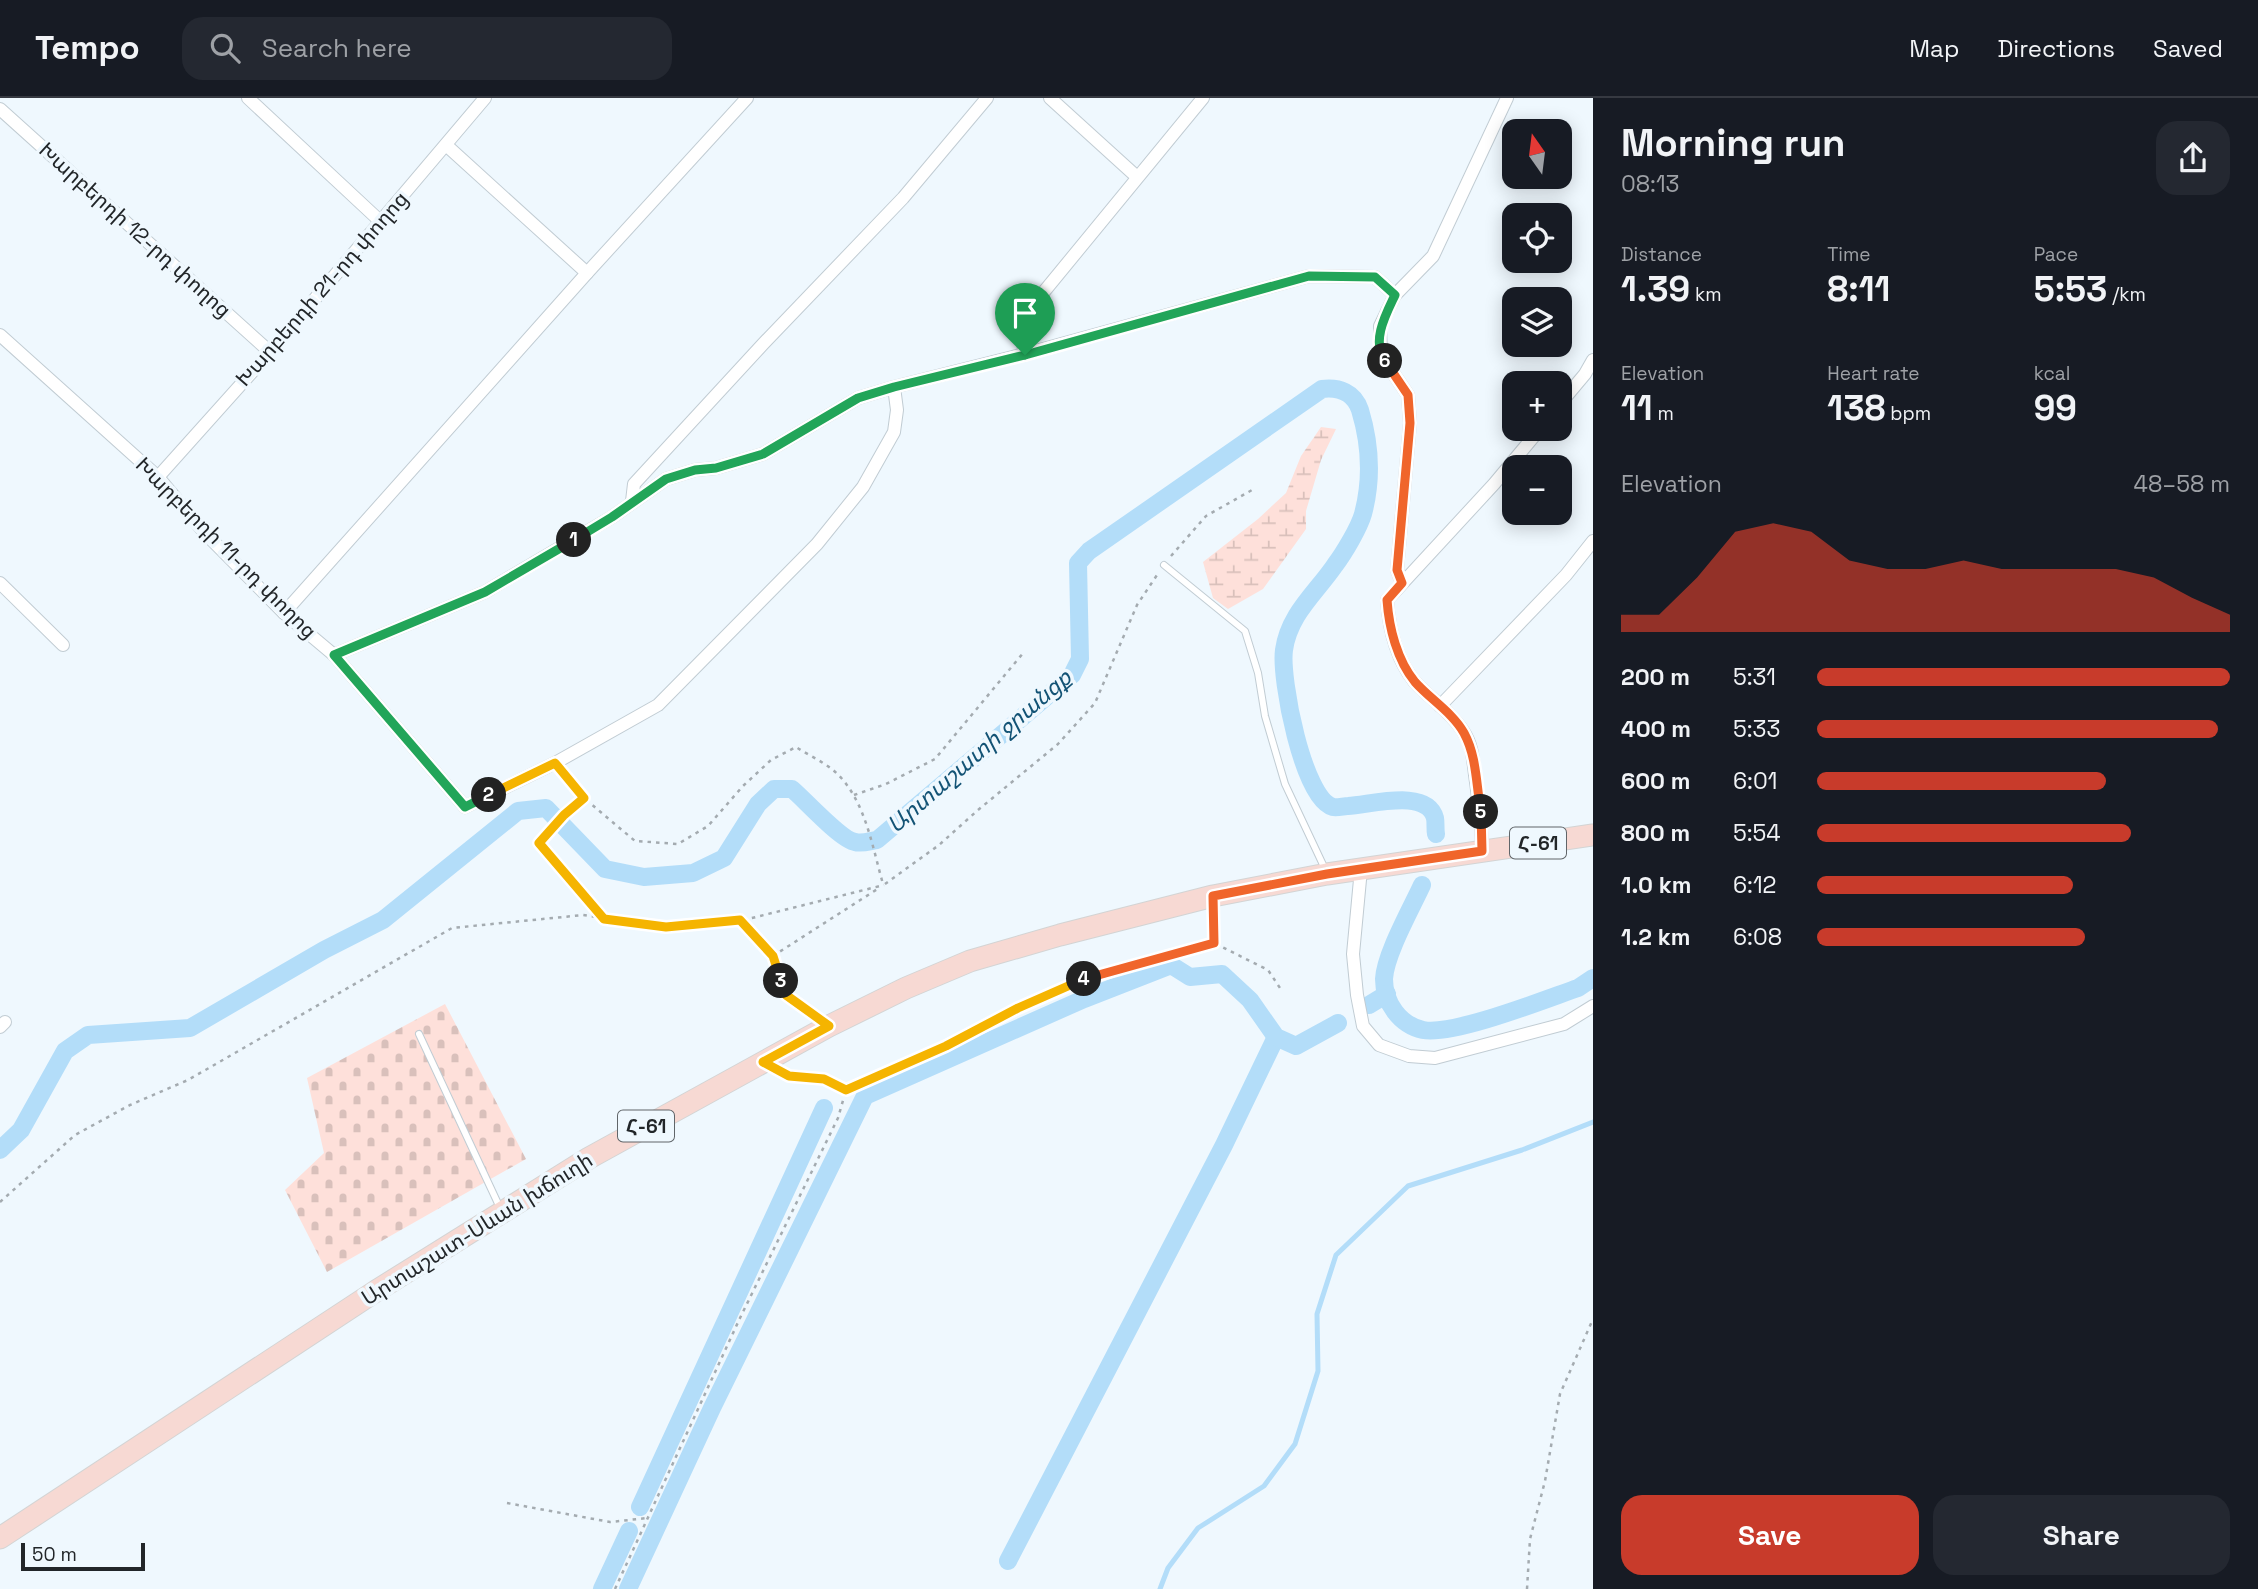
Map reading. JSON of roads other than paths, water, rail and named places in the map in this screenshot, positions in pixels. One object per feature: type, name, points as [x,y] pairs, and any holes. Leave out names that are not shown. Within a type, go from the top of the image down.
[{"type":"main road","name":"Արտաշատ-Սևան խճուղի","points":[[0,1538],[253,1370],[589,1158],[829,1026],[906,988],[970,961],[1213,896],[1327,874],[1593,835]]},
{"type":"street","points":[[248,98],[380,221]]},
{"type":"street","name":"Խարբերդի 21-րդ փողոց","points":[[158,477],[270,352],[485,98]]},
{"type":"street","points":[[284,613],[747,98]]},
{"type":"street","points":[[632,501],[635,484],[763,344],[903,198],[986,98]]},
{"type":"street","points":[[1050,98],[1137,177]]},
{"type":"street","points":[[1025,355],[1021,334],[1024,316],[1203,98]]},
{"type":"street","points":[[1402,583],[1397,570],[1410,423],[1408,395],[1381,355],[1380,326],[1395,295],[1433,257],[1507,98]]},
{"type":"street","name":"Խարբերդի 12-րդ փողոց","points":[[0,109],[270,352]]},
{"type":"street","points":[[446,145],[587,273]]},
{"type":"street","points":[[334,655],[485,592],[612,517],[666,479],[763,454],[858,398],[1309,276],[1375,277],[1395,295]]},
{"type":"street","name":"Խարբերդի 11-րդ փողոց","points":[[0,335],[158,477],[204,532],[284,613],[334,655],[465,807],[555,763],[658,705],[817,544],[863,487],[894,432],[897,410],[894,387]]},
{"type":"street","points":[[1572,390],[1593,360]]},
{"type":"street","points":[[1482,851],[1483,822],[1475,780],[1475,760],[1463,731],[1415,681],[1401,659],[1389,623],[1387,600],[1530,441]]},
{"type":"street","points":[[1440,706],[1566,575],[1593,541]]},
{"type":"street","points":[[0,583],[62,645]]},
{"type":"street","points":[[1361,869],[1353,954],[1357,995],[1363,1026],[1379,1045],[1409,1056],[1435,1058],[1564,1024],[1593,1006]]},
{"type":"lane","points":[[1164,565],[1245,631],[1258,673],[1265,716],[1285,784],[1327,874]]},
{"type":"lane","points":[[419,1034],[501,1212]]},
{"type":"waterway","name":"Արտաշատի ջրանցք","points":[[0,1150],[21,1130],[65,1051],[88,1035],[190,1028],[324,950],[383,920],[518,811],[546,808],[605,869],[644,877],[693,873],[724,858],[758,804],[774,789],[792,789],[849,840],[860,843],[877,840],[1072,675],[1080,659],[1078,563],[1089,551],[1322,389],[1345,392],[1357,404],[1368,448],[1369,475],[1363,514],[1355,533],[1339,560],[1304,604],[1287,637],[1284,664],[1296,736],[1312,783],[1322,799],[1333,807],[1397,800],[1421,803],[1430,809],[1435,818],[1436,834]]},
{"type":"waterway","name":"Արտաշատի ջրանցք","points":[[1422,885],[1385,969],[1385,988],[1390,1004],[1407,1023],[1423,1030],[1455,1028],[1578,988],[1593,978]]},
{"type":"waterway","points":[[628,1589],[712,1408],[865,1096],[1084,999],[1171,965],[1190,977],[1222,974],[1250,1000],[1276,1037],[1296,1046],[1338,1023]]},
{"type":"waterway","points":[[1369,1005],[1387,994]]},
{"type":"waterway","points":[[1008,1561],[1224,1145],[1276,1037]]},
{"type":"waterway","points":[[640,1507],[824,1108]]},
{"type":"waterway","points":[[1160,1589],[1168,1568],[1198,1528],[1264,1486],[1295,1444],[1318,1371],[1317,1314],[1336,1255],[1408,1186],[1522,1150],[1593,1122]]},
{"type":"waterway","points":[[602,1589],[629,1531]]}]
